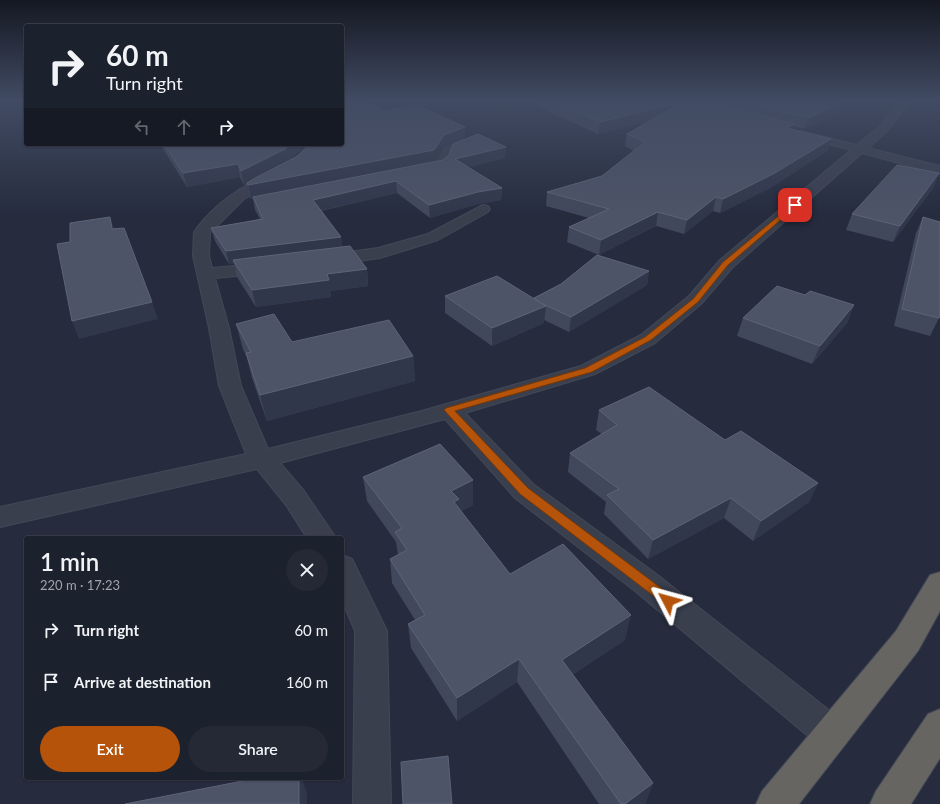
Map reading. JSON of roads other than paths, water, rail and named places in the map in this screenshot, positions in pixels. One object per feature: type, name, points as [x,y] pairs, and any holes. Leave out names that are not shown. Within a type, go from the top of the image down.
[{"type":"highway","points":[[775,804],[907,641],[940,584]]},
{"type":"highway","points":[[888,804],[940,726]]},
{"type":"street","points":[[819,139],[940,170]]},
{"type":"street","points":[[0,517],[220,467],[263,459],[449,410],[588,370],[648,339],[695,300],[726,264],[871,139]]},
{"type":"street","points":[[409,173],[442,166],[443,155],[448,150],[472,142]]},
{"type":"street","points":[[313,146],[309,154],[284,172],[244,192],[223,211],[202,232],[201,256],[230,386],[255,449],[294,498],[321,536]]},
{"type":"street","points":[[223,211],[245,206]]},
{"type":"street","points":[[309,263],[388,251],[433,237],[483,209]]},
{"type":"street","points":[[205,274],[278,267]]},
{"type":"street","points":[[449,410],[524,491],[645,582],[832,734]]},
{"type":"street","points":[[344,571],[372,632],[372,804]]}]
